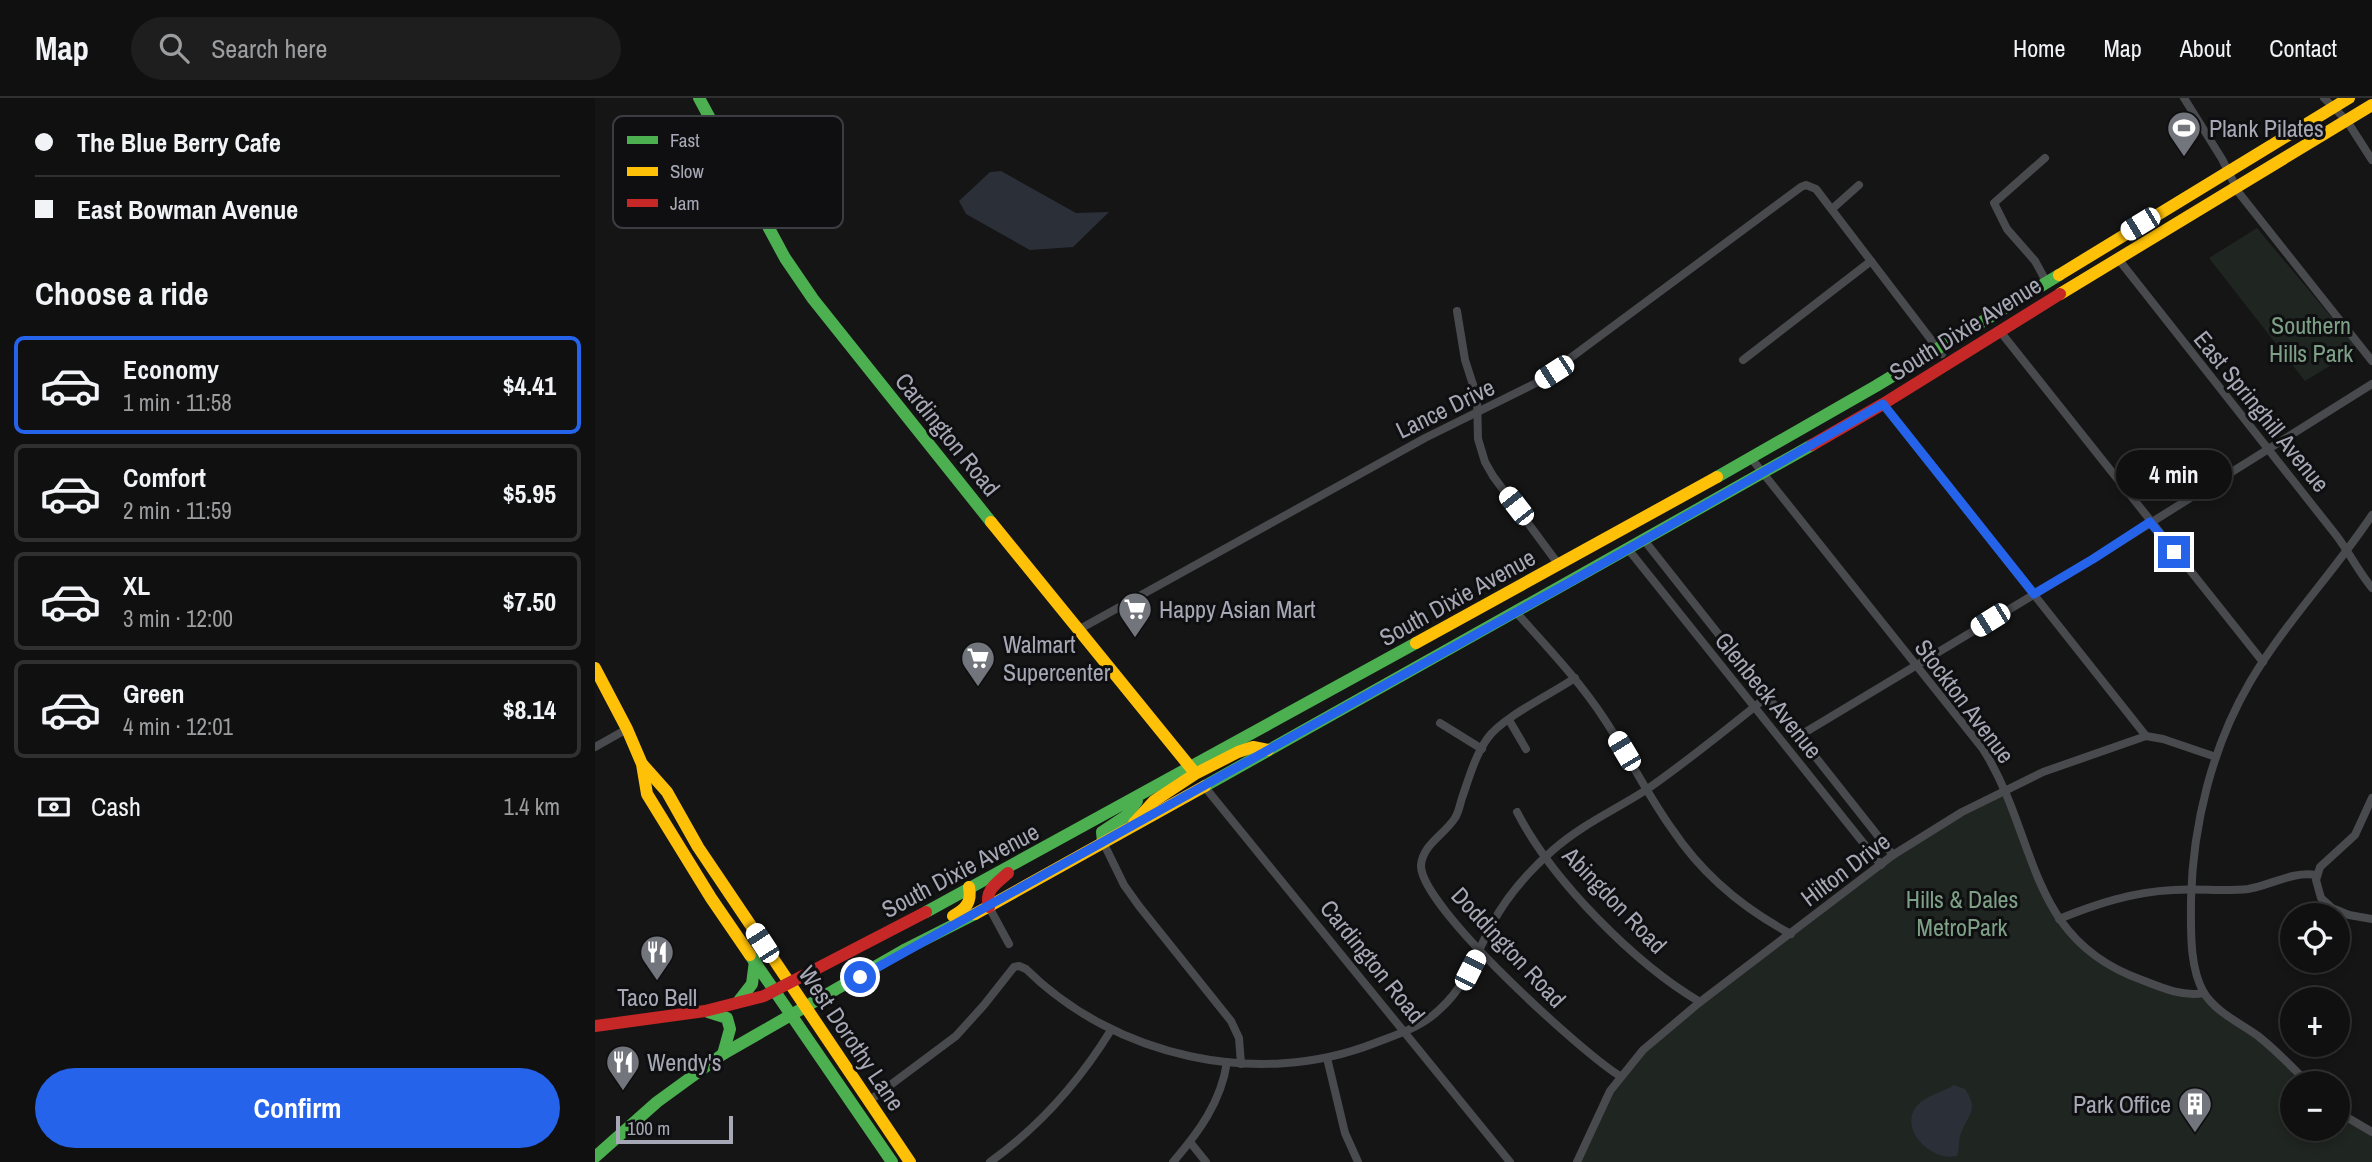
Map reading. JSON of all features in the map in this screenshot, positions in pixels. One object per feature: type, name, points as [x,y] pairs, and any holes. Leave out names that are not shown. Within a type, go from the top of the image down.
[{"type":"main road","name":"Cardington Road","points":[[699,98],[709,116]]},
{"type":"main road","name":"South Dixie Avenue","points":[[595,1157],[660,1100],[723,1054],[906,949],[1133,825],[1197,776],[1559,565],[1940,352],[2046,281],[2349,98]]},
{"type":"main road","name":"South Dixie Avenue","points":[[595,1026],[638,1018],[705,1011],[764,996],[1139,797],[1268,750],[1883,404],[2372,106]]},
{"type":"main road","name":"Cardington Road","points":[[769,228],[785,258],[813,299],[908,421],[1197,776]]},
{"type":"main road","points":[[1901,393],[1916,372],[1940,352],[1981,332],[2004,328]]},
{"type":"main road","name":"West Dorothy Lane","points":[[595,668],[642,764],[647,794],[653,805],[711,898],[889,1161]]},
{"type":"main road","name":"West Dorothy Lane","points":[[642,764],[667,792],[698,847],[908,1159]]},
{"type":"main road","points":[[1063,838],[1079,836],[1103,842],[1102,832],[1126,816],[1139,797]]},
{"type":"main road","points":[[989,906],[986,894],[1021,859]]},
{"type":"main road","points":[[906,949],[965,909],[972,896],[969,887]]},
{"type":"main road","points":[[773,958],[791,969],[823,965]]},
{"type":"main road","points":[[736,1004],[746,996],[753,982],[755,961]]},
{"type":"main road","points":[[705,1011],[727,1018],[730,1029],[723,1054]]},
{"type":"main road","points":[[754,1036],[778,1031],[804,1036]]},
{"type":"street","points":[[2184,98],[2236,187],[2372,361]]},
{"type":"street","points":[[2324,98],[2347,121],[2372,160]]},
{"type":"street","points":[[2045,158],[1994,203],[2007,229],[2035,261],[2056,297]]},
{"type":"street","name":"Lance Drive","points":[[1078,630],[1425,438],[1522,391],[1554,372],[1806,185],[1816,189],[1832,209]]},
{"type":"street","points":[[1859,185],[1832,209],[1940,352]]},
{"type":"street","name":"East Springhill Avenue","points":[[2119,260],[2348,551],[2349,559],[2372,588]]},
{"type":"street","points":[[1743,360],[1871,261]]},
{"type":"street","points":[[1457,311],[1465,360],[1477,397],[1478,439],[1485,462],[1559,565]]},
{"type":"street","points":[[2004,328],[2150,522],[2263,662]]},
{"type":"street","points":[[1800,736],[2093,559],[2372,384]]},
{"type":"street","points":[[1883,404],[2146,736],[2163,738],[2216,757]]},
{"type":"street","name":"Stockton Avenue","points":[[1751,458],[1983,749],[2005,792],[2037,877],[2059,919],[2086,950],[2118,972],[2182,993],[2204,993]]},
{"type":"street","points":[[2295,1071],[2266,1043],[2221,1011],[2204,993],[2199,981],[2193,948],[2192,890],[2199,818],[2216,757],[2241,699],[2263,662],[2348,551],[2372,515]]},
{"type":"street","name":"Glenbeck Avenue","points":[[1644,540],[1893,855]]},
{"type":"street","name":"Glenbeck Avenue","points":[[1628,549],[1881,865]]},
{"type":"street","points":[[1516,612],[1575,678],[1605,720],[1671,829],[1704,869],[1735,897],[1791,934]]},
{"type":"street","name":"Doddington Road","points":[[1575,678],[1509,720],[1488,737],[1456,817],[1427,848],[1421,863],[1432,894],[1448,915],[1535,1006],[1575,1042],[1620,1076]]},
{"type":"street","points":[[869,1101],[956,1036],[1014,967],[1023,967],[1064,1002],[1111,1030],[1143,1043],[1227,1062],[1287,1063],[1327,1058],[1404,1032],[1431,1018],[1450,999],[1470,970],[1502,906],[1546,857],[1590,823],[1646,789],[1768,696]]},
{"type":"street","points":[[1509,720],[1526,749]]},
{"type":"street","points":[[1440,723],[1482,749]]},
{"type":"street","points":[[595,747],[627,729]]},
{"type":"street","name":"Hilton Drive","points":[[1577,1162],[1597,1116],[1620,1076],[1643,1050],[1700,1002],[1893,855],[1962,812],[2043,772],[2146,736]]},
{"type":"street","name":"Cardington Road","points":[[1197,776],[1510,1162]]},
{"type":"street","points":[[2372,798],[2355,835],[2320,867],[2316,875],[2321,898],[2332,908],[2349,915],[2372,919]]},
{"type":"street","name":"Abingdon Road","points":[[1517,812],[1546,857],[1583,901],[1631,949],[1665,978],[1700,1002]]},
{"type":"street","points":[[1103,842],[1139,906],[1231,1021],[1239,1038],[1241,1064]]},
{"type":"street","points":[[2059,919],[2127,895],[2248,889],[2293,876],[2308,873],[2316,875]]},
{"type":"street","points":[[989,906],[1009,944]]},
{"type":"street","points":[[990,1162],[1021,1138],[1060,1101],[1111,1030]]},
{"type":"street","points":[[1327,1058],[1345,1133],[1358,1162]]},
{"type":"street","points":[[1173,1162],[1213,1107],[1224,1081],[1227,1062]]},
{"type":"street","points":[[2350,1119],[2372,1132]]},
{"type":"street","points":[[1190,1142],[1206,1162]]},
{"type":"street","points":[[889,1161],[908,1159]]},
{"type":"green space","name":"Southern Hills Park","points":[[2257,228],[2358,349],[2305,381],[2209,258]]},
{"type":"green space","name":"Hills & Dales MetroPark","points":[[2005,792],[2051,907],[2086,950],[2149,983],[2204,993],[2258,1036],[2295,1071],[2280,1071],[2280,1141],[2350,1141],[2350,1119],[2372,1132],[2372,1162],[1577,1162],[1597,1116],[1643,1050],[1893,855]]},
{"type":"shaded area","points":[[1001,171],[1076,213],[1109,212],[1073,247],[1030,250],[966,214],[959,201],[990,172]]},
{"type":"shaded area","points":[[1954,1085],[1965,1089],[1972,1107],[1960,1136],[1957,1156],[1947,1157],[1921,1142],[1915,1134],[1912,1116],[1916,1107],[1924,1100]]},
{"type":"traffic: fast","points":[[699,98],[709,116]]},
{"type":"traffic: fast","points":[[769,228],[785,258],[813,299],[991,522]]},
{"type":"traffic: fast","points":[[1717,477],[1876,386],[2059,275]]},
{"type":"traffic: fast","points":[[1205,786],[1812,445]]},
{"type":"traffic: fast","points":[[926,912],[1416,643]]},
{"type":"traffic: fast","points":[[1103,842],[1102,832],[1126,816],[1137,801]]},
{"type":"traffic: fast","points":[[595,1157],[657,1102],[723,1054],[906,949],[975,914]]},
{"type":"traffic: fast","points":[[750,955],[892,1162]]},
{"type":"traffic: fast","points":[[738,1002],[752,984],[755,961]]},
{"type":"traffic: fast","points":[[708,1012],[727,1018],[730,1029],[723,1054]]},
{"type":"traffic: slow","points":[[2059,275],[2349,98]]},
{"type":"traffic: slow","points":[[2060,294],[2372,105]]},
{"type":"traffic: slow","points":[[1416,643],[1717,477]]},
{"type":"traffic: slow","points":[[991,522],[1195,773]]},
{"type":"traffic: slow","points":[[595,668],[642,764],[647,794],[711,898],[750,955]]},
{"type":"traffic: slow","points":[[1134,823],[1154,801],[1195,774],[1253,747],[1268,750]]},
{"type":"traffic: slow","points":[[643,765],[667,792],[698,847],[910,1162]]},
{"type":"traffic: slow","points":[[975,914],[1205,786]]},
{"type":"traffic: slow","points":[[953,916],[967,904],[970,897],[969,887]]},
{"type":"traffic: jam","points":[[1812,445],[2060,294]]},
{"type":"traffic: jam","points":[[989,907],[990,891],[1008,873]]},
{"type":"traffic: jam","points":[[595,1026],[705,1011],[764,996],[926,912]]},
{"type":"place","name":"Plank Pilates","points":[[2184,158]]},
{"type":"place","name":"Happy Asian Mart","points":[[1135,639]]},
{"type":"place","name":"Walmart Supercenter","points":[[978,688]]},
{"type":"place","name":"Taco Bell","points":[[657,982]]},
{"type":"place","name":"Wendy's","points":[[623,1092]]},
{"type":"place","name":"Park Office","points":[[2195,1134]]},
{"type":"route","points":[[860,977],[906,949],[989,906],[1572,581],[1883,404],[2034,594],[2150,522],[2174,552]]}]
